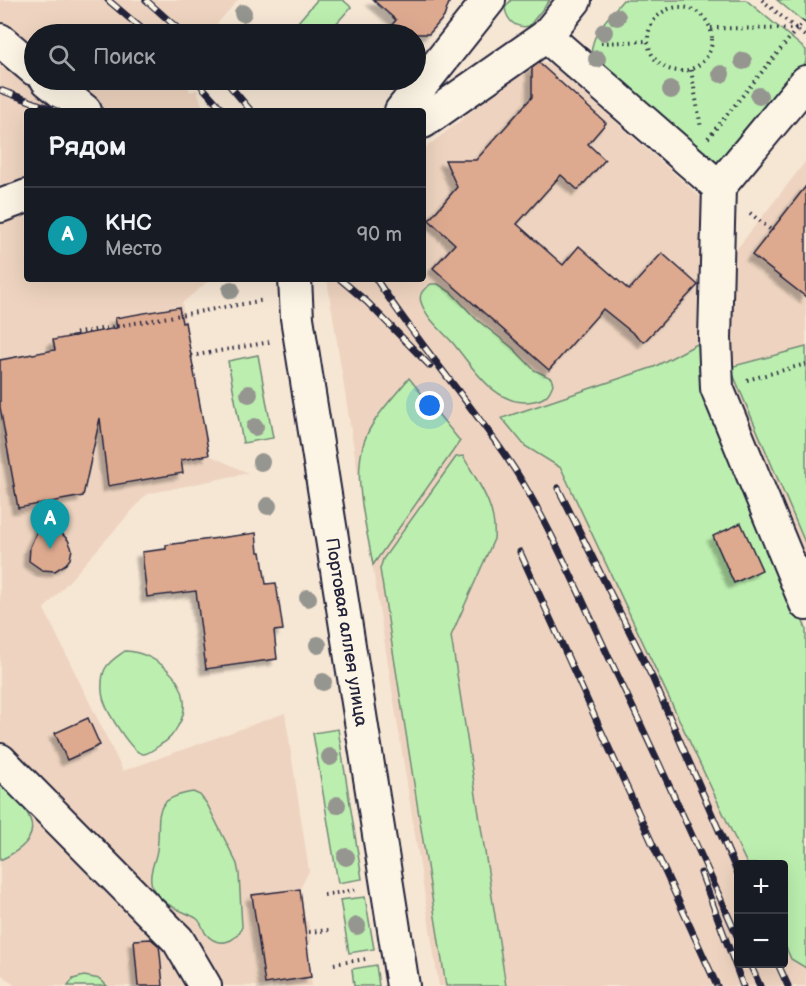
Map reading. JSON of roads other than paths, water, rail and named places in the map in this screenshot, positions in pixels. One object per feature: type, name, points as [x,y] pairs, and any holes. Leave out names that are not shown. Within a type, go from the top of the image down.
[{"type":"street","points":[[426,79],[489,0]]},
{"type":"street","points":[[426,120],[546,36],[574,0]]},
{"type":"street","points":[[546,36],[719,187]]},
{"type":"street","points":[[0,40],[24,60]]},
{"type":"street","points":[[806,82],[719,187],[715,338],[717,388],[806,604]]},
{"type":"street","points":[[60,90],[81,108]]},
{"type":"street","points":[[403,108],[418,90]]},
{"type":"street","points":[[0,206],[24,197]]},
{"type":"street","name":"Портовая аллея улица","points":[[295,282],[297,318],[403,986]]},
{"type":"street","points":[[2,756],[178,940],[205,986]]},
{"type":"railway","points":[[108,0],[136,24]]},
{"type":"railway","points":[[146,0],[173,24]]},
{"type":"railway","points":[[0,90],[49,108]]},
{"type":"railway","points":[[205,90],[221,108]]},
{"type":"railway","points":[[233,90],[248,108]]},
{"type":"railway","points":[[344,282],[367,302],[430,366]]},
{"type":"railway","points":[[378,282],[515,470],[540,513],[656,757],[734,929]]},
{"type":"railway","points":[[558,488],[653,679],[734,865]]},
{"type":"railway","points":[[520,552],[717,986]]},
{"type":"railway","points":[[701,873],[743,986]]},
{"type":"railway","points":[[752,968],[760,986]]},
{"type":"railway","points":[[780,968],[788,986]]},
{"type":"place","name":"КНС","points":[[50,549]]}]
